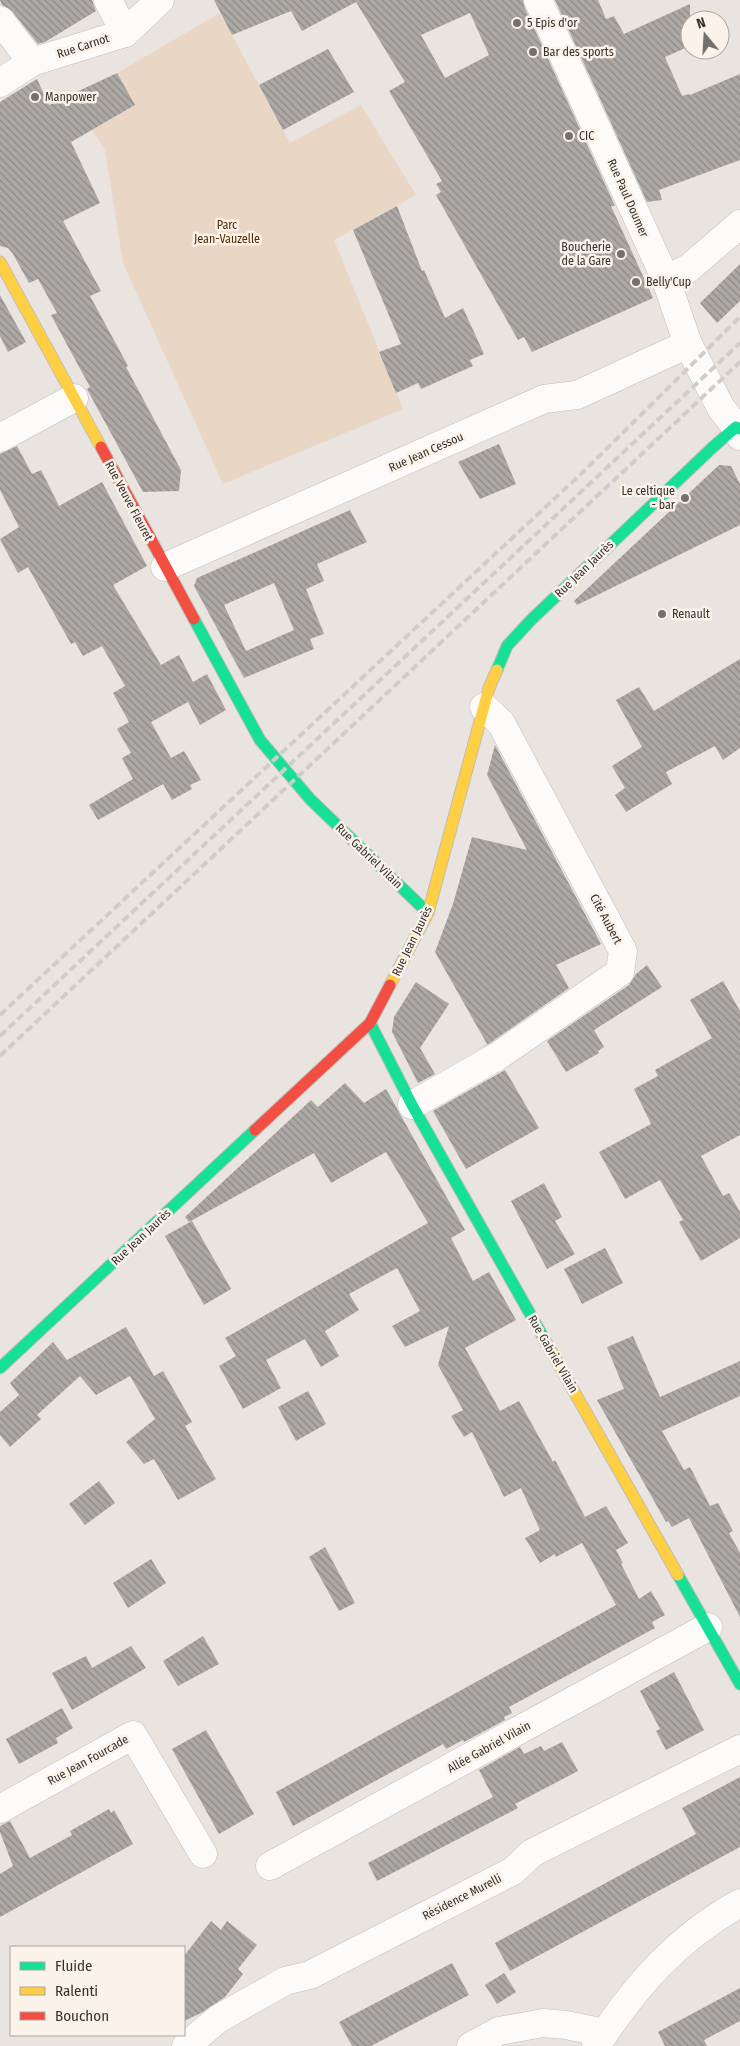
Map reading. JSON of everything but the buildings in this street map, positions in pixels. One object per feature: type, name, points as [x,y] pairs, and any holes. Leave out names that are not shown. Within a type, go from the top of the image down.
[{"type":"street","points":[[108,0],[125,33]]},
{"type":"street","name":"Rue Carnot","points":[[0,83],[32,62],[125,33],[160,0]]},
{"type":"street","name":"Rue Paul Doumer","points":[[538,0],[666,280],[688,344],[721,408],[739,431]]},
{"type":"street","points":[[0,20],[32,62]]},
{"type":"street","points":[[666,280],[689,268],[740,224]]},
{"type":"street","name":"Rue Veuve Fleuret","points":[[0,262],[260,740]]},
{"type":"street","name":"Rue Jean Cessou","points":[[165,567],[544,399],[577,395],[688,344]]},
{"type":"street","points":[[0,438],[74,398]]},
{"type":"street","name":"Rue Jean Jaurès","points":[[0,1368],[370,1022],[428,913],[489,688],[501,658],[516,635],[712,447],[739,431]]},
{"type":"street","name":"Cité Aubert","points":[[412,1105],[498,1056],[620,972],[623,951],[501,723],[484,707]]},
{"type":"street","name":"Rue Gabriel Vilain","points":[[260,740],[310,799],[428,913]]},
{"type":"street","name":"Rue Gabriel Vilain","points":[[370,1022],[412,1105],[708,1627],[736,1668]]},
{"type":"street","name":"Allée Gabriel Vilain","points":[[270,1866],[708,1627]]},
{"type":"street","name":"Rue Jean Fourcade","points":[[0,1809],[133,1735],[203,1854]]},
{"type":"street","name":"Résidence Murelli","points":[[186,2046],[218,2019],[285,1981],[319,1971],[513,1871],[532,1853],[740,1749]]},
{"type":"street","points":[[471,2046],[499,2031],[542,2023],[566,2025],[601,2039],[633,1992],[671,1952],[720,1914],[740,1903]]},
{"type":"green space","name":"Parc Jean-Vauzelle","points":[[220,13],[290,143],[361,105],[416,195],[334,240],[403,409],[223,484],[123,263],[105,150],[92,130],[135,105],[117,73]]},
{"type":"railway","points":[[0,1015],[581,474],[740,317]]},
{"type":"railway","points":[[0,1036],[740,343]]},
{"type":"railway","points":[[0,1056],[740,362]]},
{"type":"traffic: fast","points":[[497,670],[507,646],[531,620],[713,447],[736,427],[740,429]]},
{"type":"traffic: fast","points":[[194,619],[260,740],[310,799],[428,913]]},
{"type":"traffic: fast","points":[[370,1023],[412,1105],[546,1342]]},
{"type":"traffic: fast","points":[[0,1368],[255,1130]]},
{"type":"traffic: fast","points":[[678,1575],[740,1684]]},
{"type":"traffic: slow","points":[[0,262],[101,447]]},
{"type":"traffic: slow","points":[[390,985],[428,913],[489,688],[497,670]]},
{"type":"traffic: slow","points":[[546,1342],[678,1575]]},
{"type":"traffic: jam","points":[[101,447],[194,619]]},
{"type":"traffic: jam","points":[[255,1130],[370,1023],[390,985]]},
{"type":"place","name":"5 Epis d'or","points":[[517,23]]},
{"type":"place","name":"Bar des sports","points":[[533,52]]},
{"type":"place","name":"Manpower","points":[[35,97]]},
{"type":"place","name":"CIC","points":[[569,136]]},
{"type":"place","name":"Boucherie de la Gare","points":[[621,254]]},
{"type":"place","name":"Belly'Cup","points":[[636,282]]},
{"type":"place","name":"Le celtique - bar","points":[[685,498]]},
{"type":"place","name":"Renault","points":[[662,614]]}]
